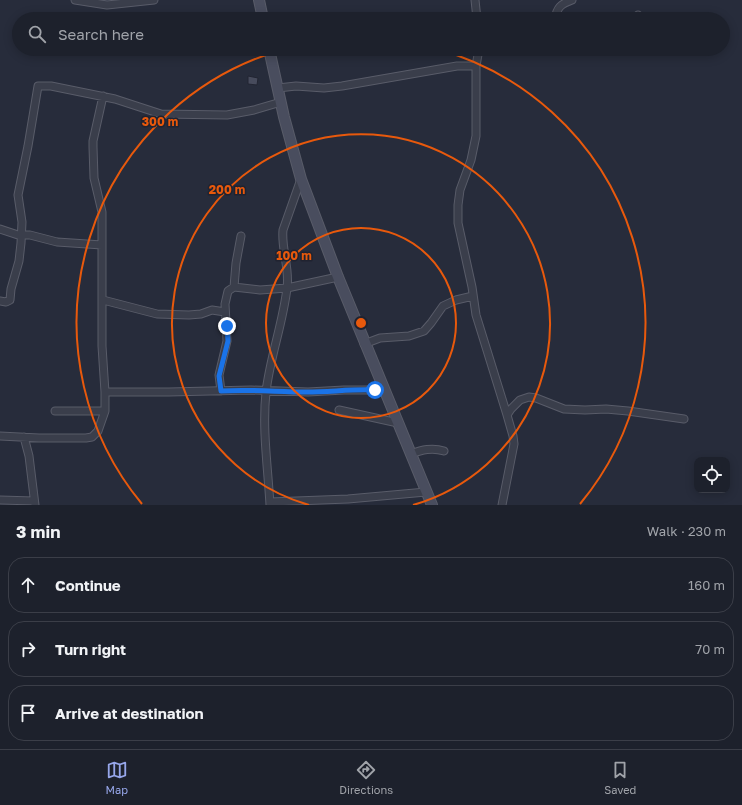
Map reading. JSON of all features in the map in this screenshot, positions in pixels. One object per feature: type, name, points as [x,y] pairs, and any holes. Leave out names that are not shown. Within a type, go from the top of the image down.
[{"type":"street","points":[[75,0],[107,5],[154,0]]},
{"type":"street","points":[[259,0],[262,12]]},
{"type":"street","points":[[475,0],[476,12]]},
{"type":"street","points":[[556,12],[559,7],[572,0]]},
{"type":"street","points":[[271,56],[281,102],[301,179],[364,344],[432,505]]},
{"type":"street","points":[[478,56],[476,66],[476,136],[471,160],[460,190],[458,223],[476,315],[508,415],[513,436],[514,444],[502,505]]},
{"type":"street","points":[[278,88],[296,86],[324,88],[457,66],[476,66]]},
{"type":"street","points":[[0,301],[6,302],[10,300],[11,289],[19,260],[22,222],[18,195],[38,86],[52,86],[103,96],[161,114],[233,115],[281,102]]},
{"type":"street","points":[[0,436],[39,438],[92,437],[98,431],[105,411],[102,346],[102,212],[94,178],[93,141],[103,96]]},
{"type":"street","points":[[301,179],[283,230],[282,238],[286,264],[287,288],[266,391],[265,429],[270,504],[342,502],[426,492]]},
{"type":"street","points":[[0,229],[21,236],[30,235],[57,242],[102,245]]},
{"type":"street","points":[[234,287],[236,263],[241,236]]},
{"type":"street","points":[[221,391],[219,376],[228,341],[225,312],[226,296],[228,291],[234,287],[255,290],[287,288],[338,277]]},
{"type":"street","points":[[364,344],[380,338],[409,336],[424,331],[432,323],[443,306],[456,300],[473,296]]},
{"type":"street","points":[[103,300],[157,314],[190,315],[201,314],[212,310],[225,312]]},
{"type":"street","points":[[105,392],[308,392],[384,390]]},
{"type":"street","points":[[508,415],[511,409],[520,400],[529,397],[536,398],[564,409],[614,409],[684,419]]},
{"type":"street","points":[[55,410],[105,411]]},
{"type":"street","points":[[339,410],[398,423]]},
{"type":"street","points":[[0,500],[34,503],[32,481],[24,437]]},
{"type":"street","points":[[410,454],[427,449],[444,451]]},
{"type":"building","points":[[248,76],[258,78],[257,85],[248,84]]},
{"type":"route","points":[[227,326],[228,341],[219,376],[221,391],[250,390],[308,392],[358,389],[375,390]]}]
